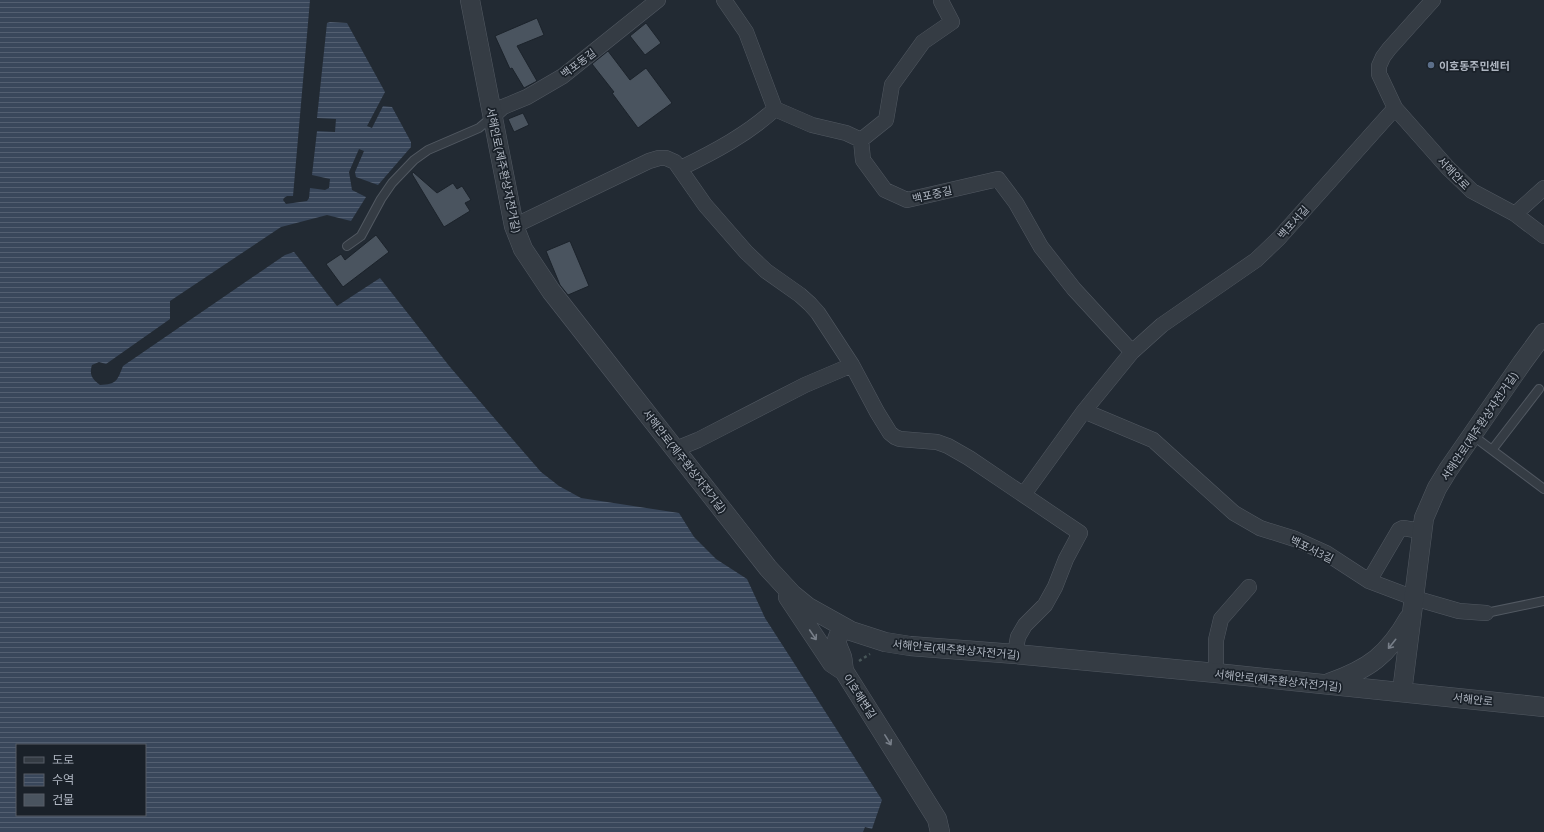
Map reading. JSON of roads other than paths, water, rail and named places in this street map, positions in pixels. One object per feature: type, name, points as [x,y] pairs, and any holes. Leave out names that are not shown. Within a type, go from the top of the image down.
[{"type":"street","name":"서해안로(제주환상자전거길)","points":[[470,0],[514,226],[523,249],[543,280],[768,568],[792,594],[808,607],[843,627],[885,642],[910,646],[1015,654],[1402,692],[1414,605],[1421,531],[1424,518],[1437,488],[1472,435],[1544,333]]},
{"type":"street","name":"백포동길","points":[[492,116],[503,107],[527,97],[563,76],[658,0]]},
{"type":"street","points":[[724,0],[746,32],[775,109],[812,125],[846,133],[861,140],[886,120],[892,84],[923,42],[952,22],[942,0]]},
{"type":"street","points":[[1395,108],[1379,74],[1379,66],[1389,49],[1433,0]]},
{"type":"street","name":"서해안로","points":[[1395,108],[1448,168],[1472,191],[1515,214],[1544,236]]},
{"type":"street","name":"백포서길","points":[[1024,494],[1084,411],[1132,352],[1162,325],[1256,260],[1279,238],[1395,108]]},
{"type":"street","points":[[681,168],[704,157],[735,138],[766,118],[775,109]]},
{"type":"street","name":"백포중길","points":[[861,140],[863,160],[885,190],[907,200],[998,179],[1016,203],[1041,247],[1074,289],[1132,352]]},
{"type":"street","points":[[514,226],[649,160],[666,158],[675,162],[681,168],[705,205],[746,252],[766,271],[800,295],[818,313],[852,365],[890,433],[900,439],[937,442],[948,446],[1024,494],[1080,533],[1066,559],[1055,587],[1045,606],[1025,625],[1018,637],[1015,654]]},
{"type":"street","points":[[1515,214],[1544,188]]},
{"type":"street","points":[[676,449],[698,440],[805,384],[852,365]]},
{"type":"street","name":"백포서3길","points":[[1084,411],[1153,440],[1234,513],[1260,528],[1295,539],[1326,554],[1369,581],[1414,605],[1486,613]]},
{"type":"street","points":[[1369,581],[1399,530],[1404,528],[1421,531]]},
{"type":"street","name":"이호해변길","points":[[768,568],[832,663],[844,671],[937,819],[940,832]]},
{"type":"street","points":[[1216,673],[1216,640],[1221,619],[1249,587]]},
{"type":"street","points":[[1326,684],[1361,670],[1382,655],[1400,634],[1414,605]]},
{"type":"street","points":[[843,627],[837,637],[836,643],[842,658],[844,671]]},
{"type":"street","name":"서해안로","points":[[1402,692],[1544,706]]},
{"type":"lane","points":[[347,246],[361,236],[381,199],[392,183],[414,160],[428,150],[479,128],[492,116]]},
{"type":"lane","points":[[1492,450],[1539,389]]},
{"type":"lane","points":[[1472,435],[1544,488]]},
{"type":"lane","name":"백포서3길","points":[[1486,613],[1544,601]]},
{"type":"water","points":[[0,0],[310,0],[293,196],[287,196],[284,198],[283,200],[286,204],[307,201],[309,198],[310,188],[325,190],[329,188],[330,179],[312,175],[317,131],[335,132],[336,119],[317,118],[327,23],[347,23],[385,92],[367,126],[372,128],[383,106],[392,107],[411,142],[411,147],[378,185],[356,177],[355,172],[364,151],[359,149],[349,172],[352,190],[366,197],[351,221],[327,215],[281,227],[170,301],[170,319],[106,364],[99,362],[92,365],[91,374],[93,379],[100,385],[113,383],[118,378],[123,366],[285,255],[294,252],[337,306],[380,278],[450,367],[541,472],[559,486],[581,498],[679,513],[694,537],[716,559],[747,579],[765,618],[882,800],[872,829],[865,827],[863,832],[0,832]]},
{"type":"place","name":"이호동주민센터","points":[[1431,65]]}]
